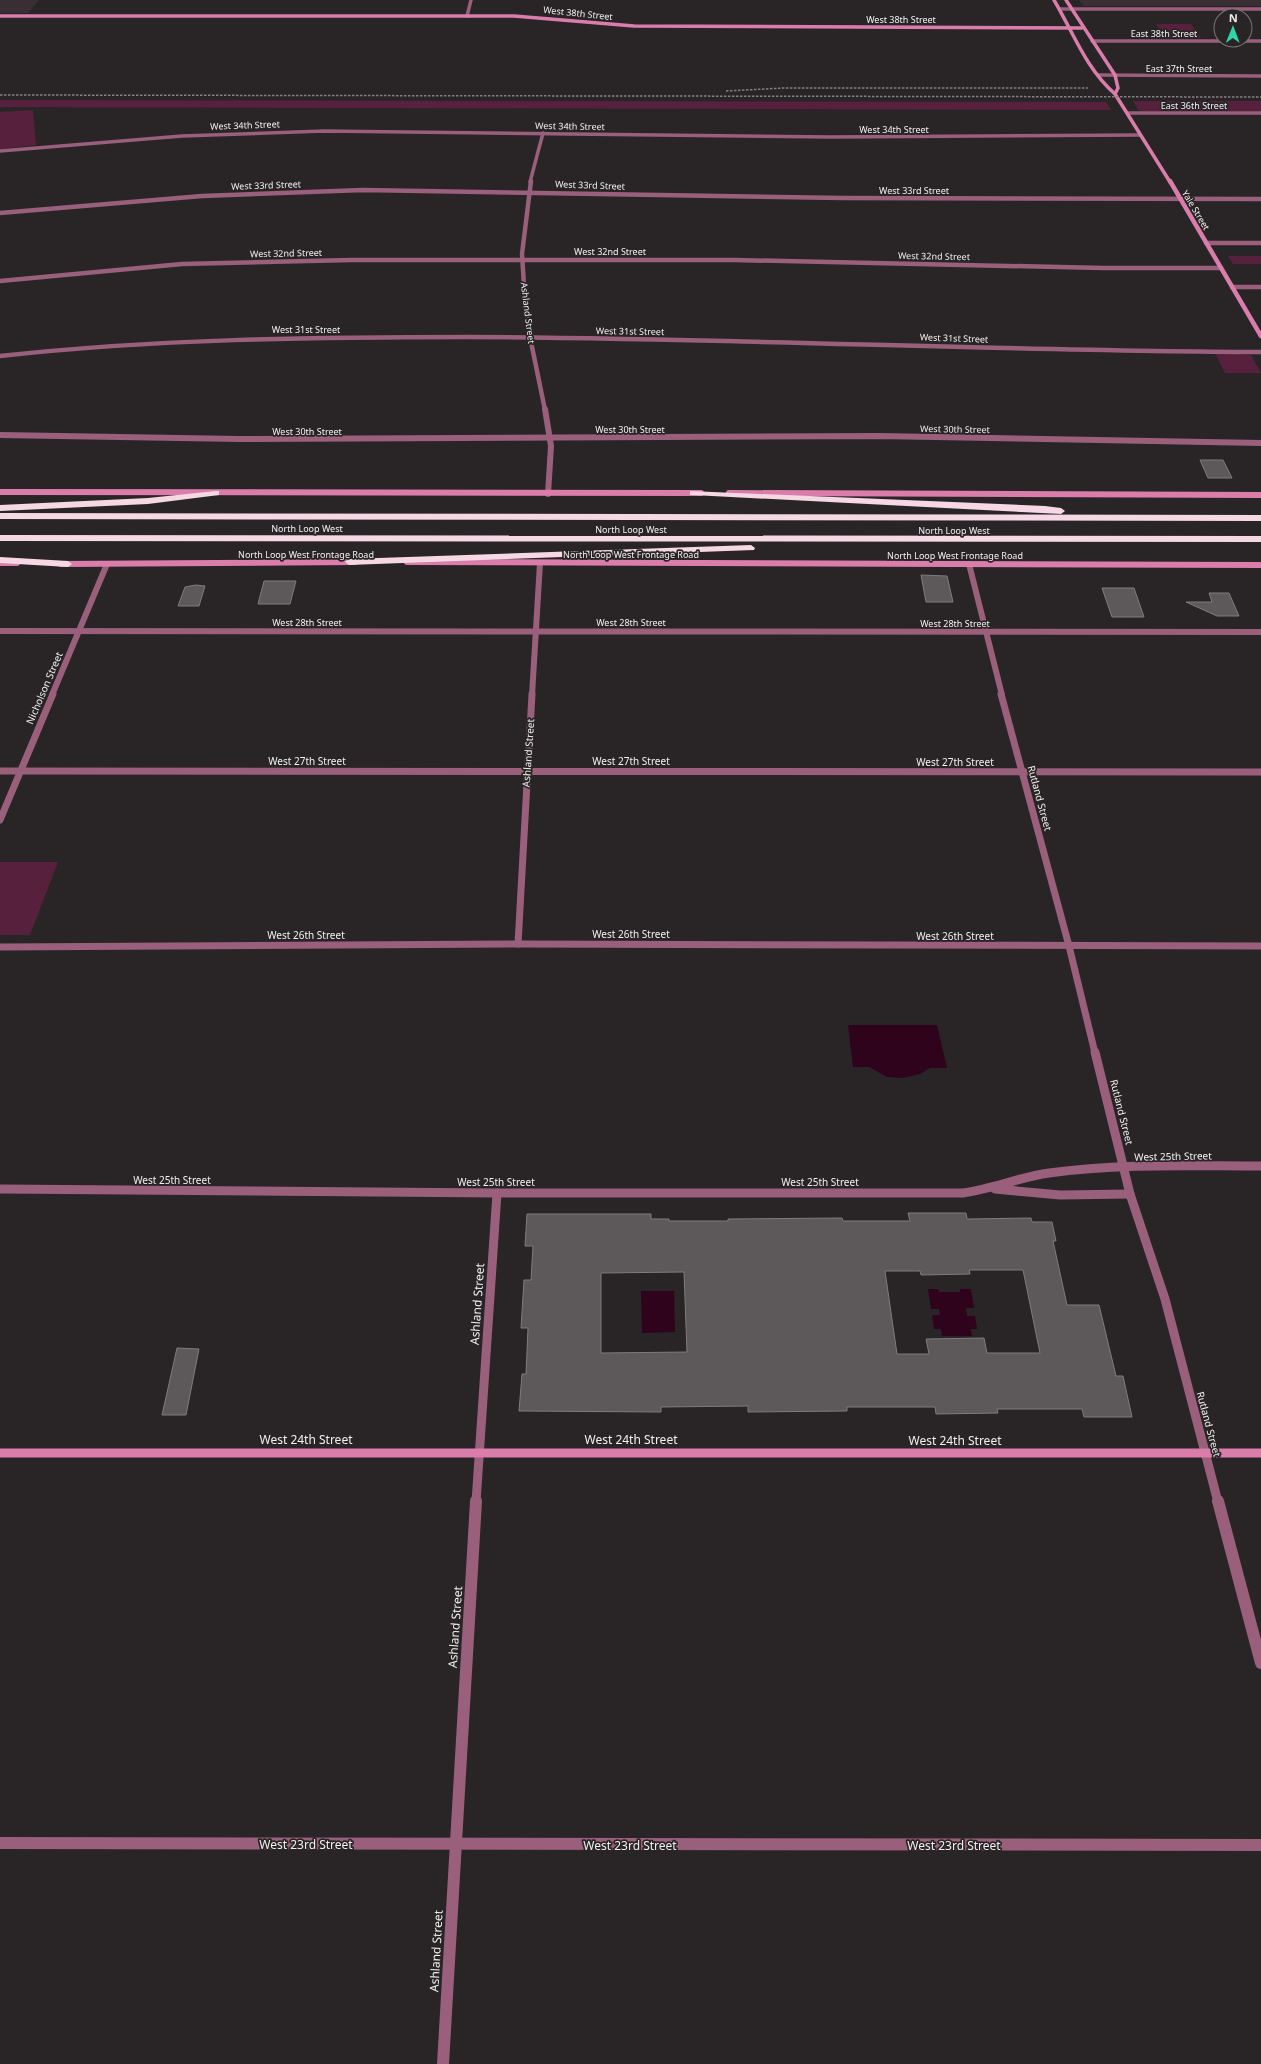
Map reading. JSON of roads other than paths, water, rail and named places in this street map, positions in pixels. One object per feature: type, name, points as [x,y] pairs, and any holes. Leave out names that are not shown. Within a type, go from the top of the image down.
[{"type":"highway","points":[[0,508],[148,501],[216,493]]},
{"type":"highway","points":[[693,493],[1045,509],[1104,518]]},
{"type":"highway","name":"North Loop West","points":[[0,516],[1261,518]]},
{"type":"highway","name":"North Loop West","points":[[0,538],[939,540],[1261,539]]},
{"type":"highway","points":[[349,562],[939,540]]},
{"type":"highway","points":[[0,560],[68,564]]},
{"type":"main road","name":"Yale Street","points":[[1054,0],[1088,61],[1106,88],[1115,94],[1181,199],[1261,336]]},
{"type":"main road","points":[[1066,0],[1082,28],[1115,76],[1118,88],[1115,94]]},
{"type":"main road","name":"West 38th Street","points":[[0,16],[529,16],[634,26],[1082,28]]},
{"type":"main road","points":[[1088,61],[1094,61]]},
{"type":"main road","points":[[1099,61],[1105,61]]},
{"type":"main road","points":[[0,492],[1261,494]]},
{"type":"main road","name":"North Loop West Frontage Road","points":[[0,563],[107,564],[349,562],[1261,565]]},
{"type":"main road","name":"West 24th Street","points":[[0,1453],[1261,1453]]},
{"type":"street","points":[[468,16],[471,0]]},
{"type":"street","points":[[1060,9],[1261,10]]},
{"type":"street","name":"East 38th Street","points":[[1092,41],[1261,41]]},
{"type":"street","name":"East 37th Street","points":[[1098,75],[1261,76]]},
{"type":"street","name":"East 36th Street","points":[[1127,113],[1261,113]]},
{"type":"street","name":"West 34th Street","points":[[0,151],[133,139],[261,132],[387,130],[823,137],[1140,135]]},
{"type":"street","name":"Ashland Street","points":[[543,133],[528,191],[524,222],[522,258],[524,301],[550,437],[548,494]]},
{"type":"street","name":"West 33rd Street","points":[[0,213],[104,202],[251,193],[363,190],[528,191],[791,197],[1261,199]]},
{"type":"street","points":[[1206,243],[1261,243]]},
{"type":"street","name":"West 32nd Street","points":[[0,280],[135,268],[234,262],[522,258],[1221,268]]},
{"type":"street","points":[[1232,287],[1261,287]]},
{"type":"street","name":"West 31st Street","points":[[0,356],[104,345],[232,338],[530,337],[857,343],[1077,350],[1261,352]]},
{"type":"street","name":"West 30th Street","points":[[0,435],[240,439],[879,436],[1261,443]]},
{"type":"street","name":"Ashland Street","points":[[518,944],[540,563]]},
{"type":"street","name":"Nicholson Street","points":[[0,820],[107,564]]},
{"type":"street","name":"Rutland Street","points":[[969,564],[1022,772],[1069,946],[1130,1194],[1165,1299],[1261,1663]]},
{"type":"street","name":"West 28th Street","points":[[0,631],[1261,632]]},
{"type":"street","name":"West 27th Street","points":[[0,771],[1261,772]]},
{"type":"street","name":"West 26th Street","points":[[0,947],[518,944],[1261,946]]},
{"type":"street","name":"West 25th Street","points":[[0,1189],[497,1193],[963,1193],[992,1188],[1046,1173],[1124,1168],[1261,1166]]},
{"type":"street","name":"West 25th Street","points":[[992,1188],[1060,1195],[1130,1194]]},
{"type":"street","name":"Ashland Street","points":[[443,2064],[454,1845],[497,1193]]},
{"type":"street","name":"West 23rd Street","points":[[0,1843],[454,1845],[1261,1845]]},
{"type":"railway","points":[[726,91],[784,88],[1088,88]]},
{"type":"railway","points":[[0,95],[1261,97]]}]
